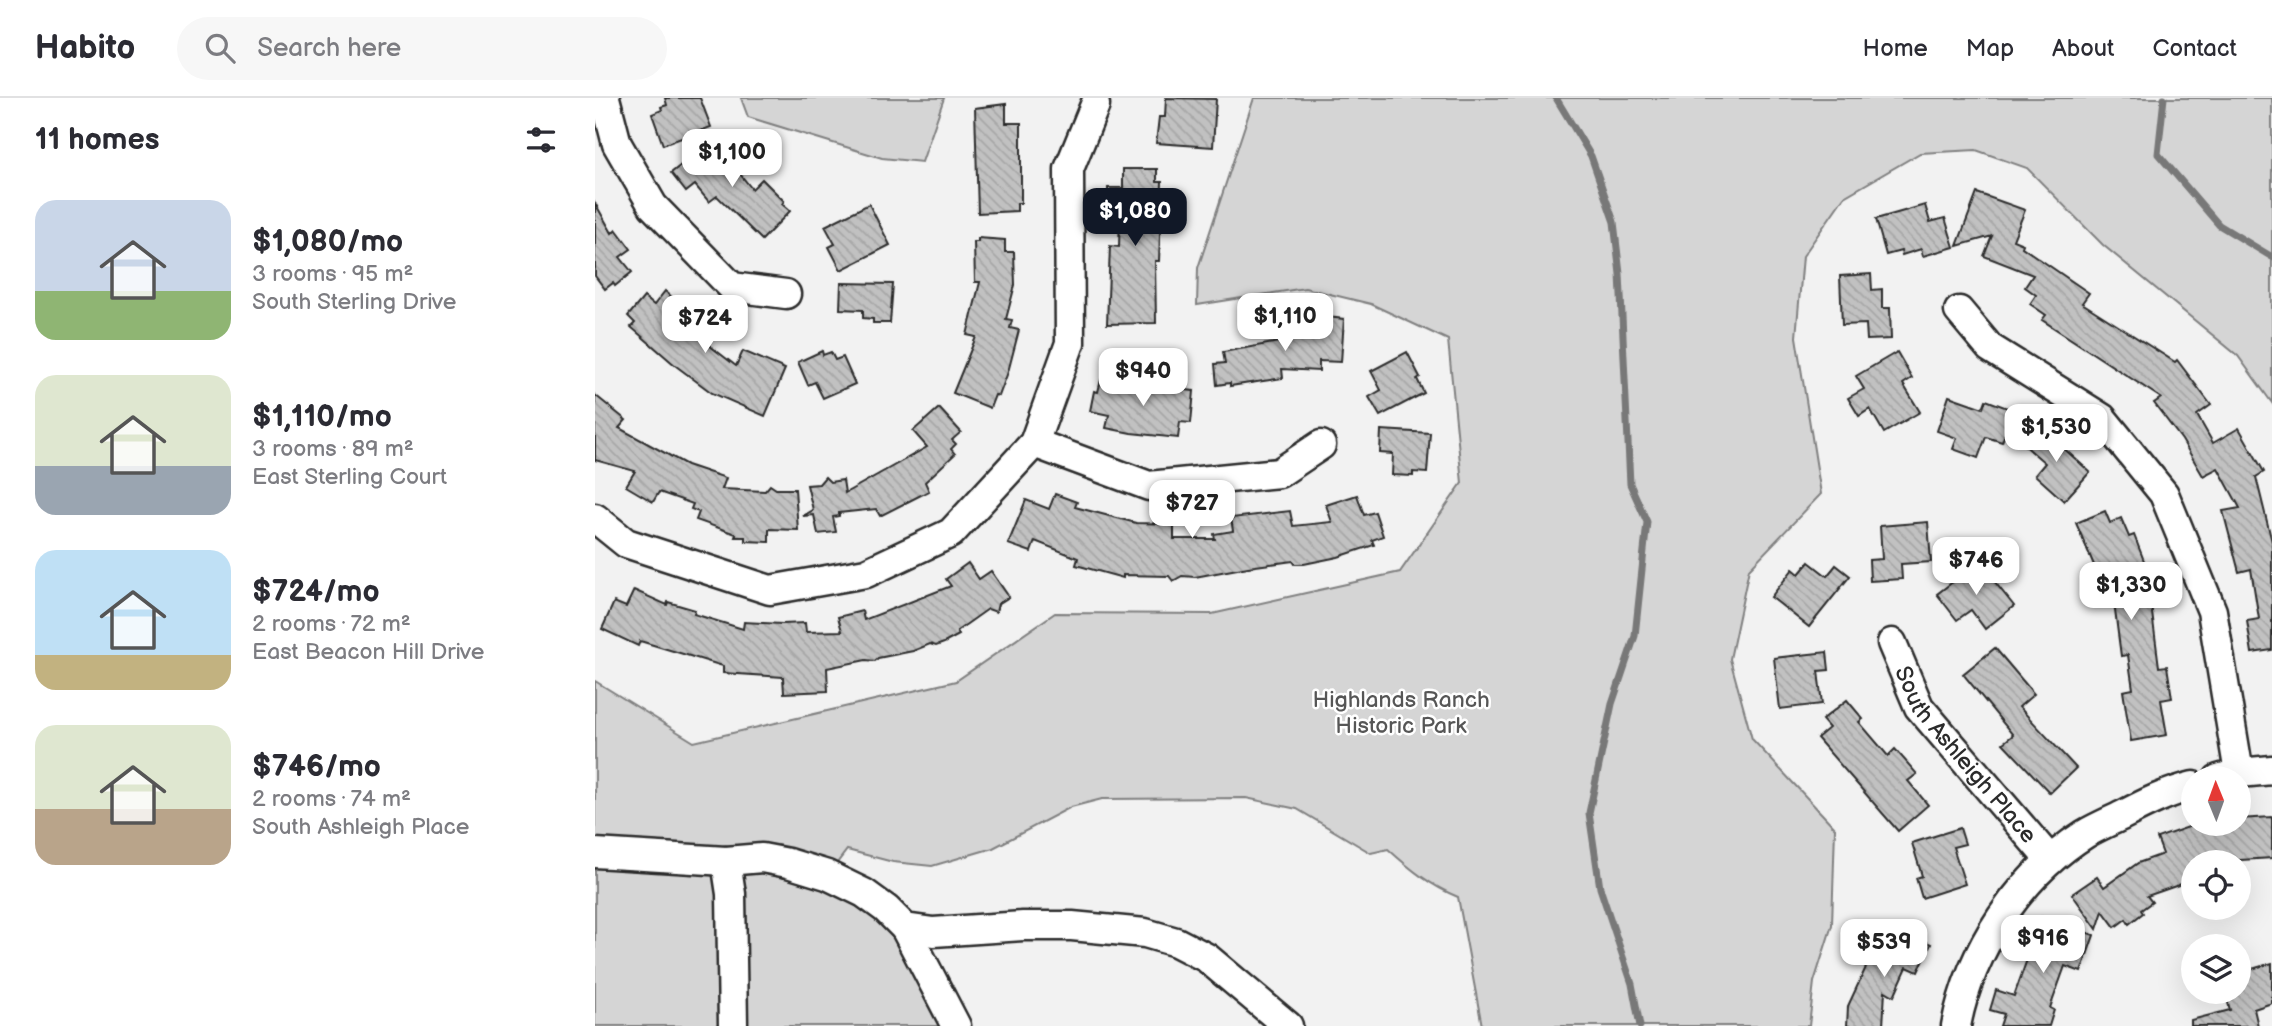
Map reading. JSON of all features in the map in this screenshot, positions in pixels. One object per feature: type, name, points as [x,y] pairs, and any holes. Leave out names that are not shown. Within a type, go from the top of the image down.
[{"type":"street","points":[[605,98],[617,144],[653,206],[732,286],[786,294]]},
{"type":"street","points":[[595,518],[626,543],[770,590],[866,573],[951,533],[1034,443],[1070,343],[1069,169],[1095,105]]},
{"type":"street","points":[[1959,311],[1990,348],[2102,418],[2164,494],[2212,611],[2228,766]]},
{"type":"street","points":[[1034,443],[1149,486],[1279,473],[1321,445]]},
{"type":"street","name":"South Ashleigh Place","points":[[1892,643],[1919,707],[2050,860]]},
{"type":"street","points":[[2251,773],[2272,770]]},
{"type":"street","points":[[1956,1026],[1977,958],[1991,933],[2009,907],[2050,860],[2085,834],[2147,803],[2181,790]]},
{"type":"street","points":[[595,853],[726,861],[762,858],[827,875],[864,893],[886,909],[905,928],[956,1026]]},
{"type":"street","points":[[726,861],[731,894],[733,1026]]},
{"type":"street","points":[[905,928],[933,932],[1023,926],[1072,926],[1145,933],[1175,942],[1207,958],[1288,1026]]},
{"type":"green space","points":[[741,98],[944,98],[922,162],[882,158],[748,117]]},
{"type":"green space","name":"Highlands Ranch Historic Park","points":[[1254,98],[2272,98],[2272,403],[2238,356],[2103,245],[2027,168],[1976,150],[1920,153],[1844,197],[1803,256],[1796,337],[1821,494],[1749,569],[1730,659],[1752,739],[1835,828],[1832,925],[1814,982],[1809,1026],[1482,1026],[1458,897],[1421,876],[1388,849],[1371,853],[1297,809],[1246,798],[1102,799],[1071,807],[993,848],[932,866],[893,862],[847,850],[828,875],[886,909],[950,1026],[595,1026],[595,681],[694,742],[956,681],[1055,613],[1212,614],[1400,572],[1462,483],[1448,340],[1371,304],[1305,288],[1197,305],[1198,268]]},
{"type":"building","points":[[665,98],[700,98],[711,127],[663,145],[652,114],[667,105]]},
{"type":"building","points":[[1166,98],[1216,99],[1213,147],[1156,143],[1159,117],[1165,117]]},
{"type":"building","points":[[1006,104],[1006,123],[1021,123],[1021,203],[1017,203],[1017,211],[978,213],[975,108]]},
{"type":"building","points":[[713,140],[752,189],[762,179],[790,211],[762,240],[717,196],[709,202],[695,185],[686,192],[671,173]]},
{"type":"building","points":[[1123,169],[1157,169],[1157,182],[1162,182],[1159,261],[1155,261],[1156,323],[1107,324],[1110,246],[1119,247],[1120,213],[1108,213],[1108,188],[1123,188]]},
{"type":"building","points":[[1977,193],[2025,210],[2013,240],[2023,244],[2022,247],[2089,293],[2082,303],[2175,362],[2177,360],[2211,405],[2197,415],[2213,443],[2239,428],[2264,472],[2256,477],[2272,542],[2272,650],[2252,653],[2247,621],[2259,619],[2251,569],[2239,572],[2223,511],[2240,508],[2218,468],[2203,476],[2182,440],[2154,403],[2161,398],[2042,320],[2046,315],[2030,304],[2036,295],[2025,287],[2033,275],[1984,256],[1992,236],[1957,246]]},
{"type":"building","points":[[595,203],[612,233],[616,229],[631,249],[620,257],[632,272],[615,286],[613,283],[605,289],[595,276]]},
{"type":"building","points":[[869,204],[890,245],[841,270],[829,247],[835,244],[825,226]]},
{"type":"building","points":[[1925,205],[1930,222],[1945,218],[1954,247],[1923,256],[1921,249],[1902,255],[1901,251],[1886,255],[1876,219]]},
{"type":"building","points":[[978,238],[1005,240],[1005,252],[1014,252],[1015,285],[1006,319],[1012,320],[1010,328],[1019,330],[1008,372],[999,396],[995,395],[990,408],[953,393],[976,337],[967,335],[980,282],[975,282],[974,242],[978,242]]},
{"type":"building","points":[[1871,274],[1872,290],[1882,289],[1882,308],[1890,308],[1891,339],[1867,340],[1866,324],[1842,325],[1840,276]]},
{"type":"building","points":[[841,283],[893,284],[890,323],[873,323],[873,319],[863,318],[863,310],[840,309]]},
{"type":"building","points":[[665,291],[687,310],[686,312],[713,332],[705,342],[736,366],[743,351],[785,369],[765,416],[712,393],[631,327],[635,323],[628,316],[644,297],[654,305]]},
{"type":"building","points":[[1323,314],[1344,319],[1341,362],[1319,361],[1319,371],[1282,369],[1283,378],[1230,386],[1230,383],[1217,385],[1215,364],[1225,363],[1223,352],[1296,339],[1297,317],[1319,318]]},
{"type":"building","points":[[822,351],[823,355],[831,352],[835,360],[843,357],[855,384],[823,398],[815,382],[808,385],[798,362]]},
{"type":"building","points":[[1407,352],[1420,377],[1417,379],[1424,393],[1380,416],[1369,397],[1381,390],[1371,371]]},
{"type":"building","points":[[1897,352],[1912,378],[1903,384],[1920,412],[1884,433],[1870,409],[1859,416],[1848,398],[1864,389],[1856,376]]},
{"type":"building","points":[[1113,377],[1194,391],[1191,423],[1180,422],[1178,438],[1106,428],[1109,415],[1090,411],[1094,391],[1098,392],[1101,380],[1112,383]]},
{"type":"building","points":[[595,395],[626,420],[619,428],[687,465],[726,478],[722,489],[765,491],[770,485],[776,489],[795,489],[798,530],[769,529],[769,542],[745,541],[745,537],[735,537],[736,534],[696,520],[699,512],[691,509],[693,504],[659,492],[653,502],[626,486],[635,471],[595,460]]},
{"type":"building","points":[[1949,396],[1983,408],[1986,400],[2013,410],[2002,442],[1986,437],[1978,458],[1953,449],[1957,438],[1937,431]]},
{"type":"building","points":[[939,408],[961,432],[952,440],[956,444],[951,449],[955,454],[925,482],[929,491],[880,516],[876,509],[839,513],[839,516],[833,517],[836,532],[818,534],[814,515],[803,516],[813,510],[807,485],[819,484],[825,477],[830,482],[843,480],[845,493],[927,447],[913,431]]},
{"type":"building","points":[[2039,426],[2090,472],[2064,501],[2035,475],[2045,463],[2023,444]]},
{"type":"building","points":[[1381,430],[1430,433],[1427,473],[1413,472],[1413,476],[1392,475],[1393,454],[1380,453]]},
{"type":"building","points":[[1055,494],[1077,502],[1075,507],[1136,523],[1174,524],[1174,539],[1215,539],[1214,534],[1233,531],[1231,518],[1290,511],[1293,526],[1332,522],[1326,505],[1357,495],[1364,515],[1375,512],[1383,536],[1372,540],[1374,545],[1338,557],[1304,564],[1295,564],[1293,561],[1195,577],[1182,576],[1173,581],[1169,576],[1123,575],[1123,578],[1076,565],[1078,558],[1035,541],[1031,552],[1008,544],[1026,500],[1049,509]]},
{"type":"building","points":[[2105,511],[2110,523],[2121,518],[2129,537],[2134,535],[2146,566],[2159,667],[2167,666],[2172,698],[2161,700],[2167,735],[2131,741],[2123,691],[2133,689],[2128,655],[2121,656],[2109,565],[2096,570],[2076,523]]},
{"type":"building","points":[[1928,522],[1931,562],[1901,564],[1902,579],[1870,581],[1869,560],[1882,559],[1880,526]]},
{"type":"building","points":[[1809,562],[1827,576],[1836,565],[1850,576],[1809,627],[1771,597],[1793,569],[1799,574]]},
{"type":"building","points":[[1979,562],[2014,606],[1985,629],[1971,610],[1957,620],[1937,594]]},
{"type":"building","points":[[968,563],[979,579],[991,571],[1009,597],[998,604],[996,612],[988,609],[957,631],[959,635],[936,646],[930,644],[875,661],[866,660],[827,668],[828,691],[784,693],[783,677],[723,673],[723,666],[640,641],[638,646],[602,629],[614,602],[626,607],[634,590],[667,605],[668,602],[695,610],[694,614],[743,629],[744,622],[805,623],[806,632],[842,631],[838,617],[862,611],[864,620],[951,586],[946,579]]},
{"type":"building","points":[[1995,648],[2034,694],[2019,707],[2076,768],[2050,793],[2003,743],[2013,735],[1963,674]]},
{"type":"building","points":[[1827,652],[1829,670],[1818,671],[1822,704],[1780,709],[1774,658]]},
{"type":"building","points":[[1847,700],[1863,719],[1859,722],[1888,756],[1895,749],[1917,774],[1908,781],[1928,805],[1898,831],[1817,738],[1829,728],[1822,720]]},
{"type":"building","points":[[2272,817],[2272,858],[2251,859],[2251,850],[2181,850],[2181,884],[2147,896],[2152,902],[2129,924],[2126,919],[2115,927],[2103,911],[2097,929],[2072,894],[2097,877],[2104,887],[2138,863],[2163,854],[2157,838],[2181,830],[2181,836],[2251,836],[2251,818]]},
{"type":"building","points":[[1960,828],[1965,844],[1953,847],[1965,884],[1922,898],[1916,878],[1922,876],[1912,843]]},
{"type":"building","points":[[2042,917],[2094,935],[2081,972],[2065,966],[2050,1008],[2054,1010],[2049,1026],[2000,1026],[2004,1014],[1990,1010],[1996,990],[2014,996]]},
{"type":"building","points":[[1909,934],[1931,944],[1918,972],[1907,967],[1894,996],[1885,991],[1883,1026],[1847,1026],[1848,1006],[1880,937],[1903,947]]},
{"type":"building","points":[[2272,963],[2272,1003],[2254,1009],[2258,1026],[2191,1026],[2191,1020],[2230,1010],[2228,1004],[2251,1004],[2251,969]]},
{"type":"waterway","points":[[1556,98],[1591,156],[1614,222],[1620,274],[1630,484],[1647,522],[1635,636],[1612,704],[1589,813],[1600,888],[1632,984],[1640,1026]]},
{"type":"waterway","points":[[2164,98],[2158,154],[2219,225],[2272,257]]}]
